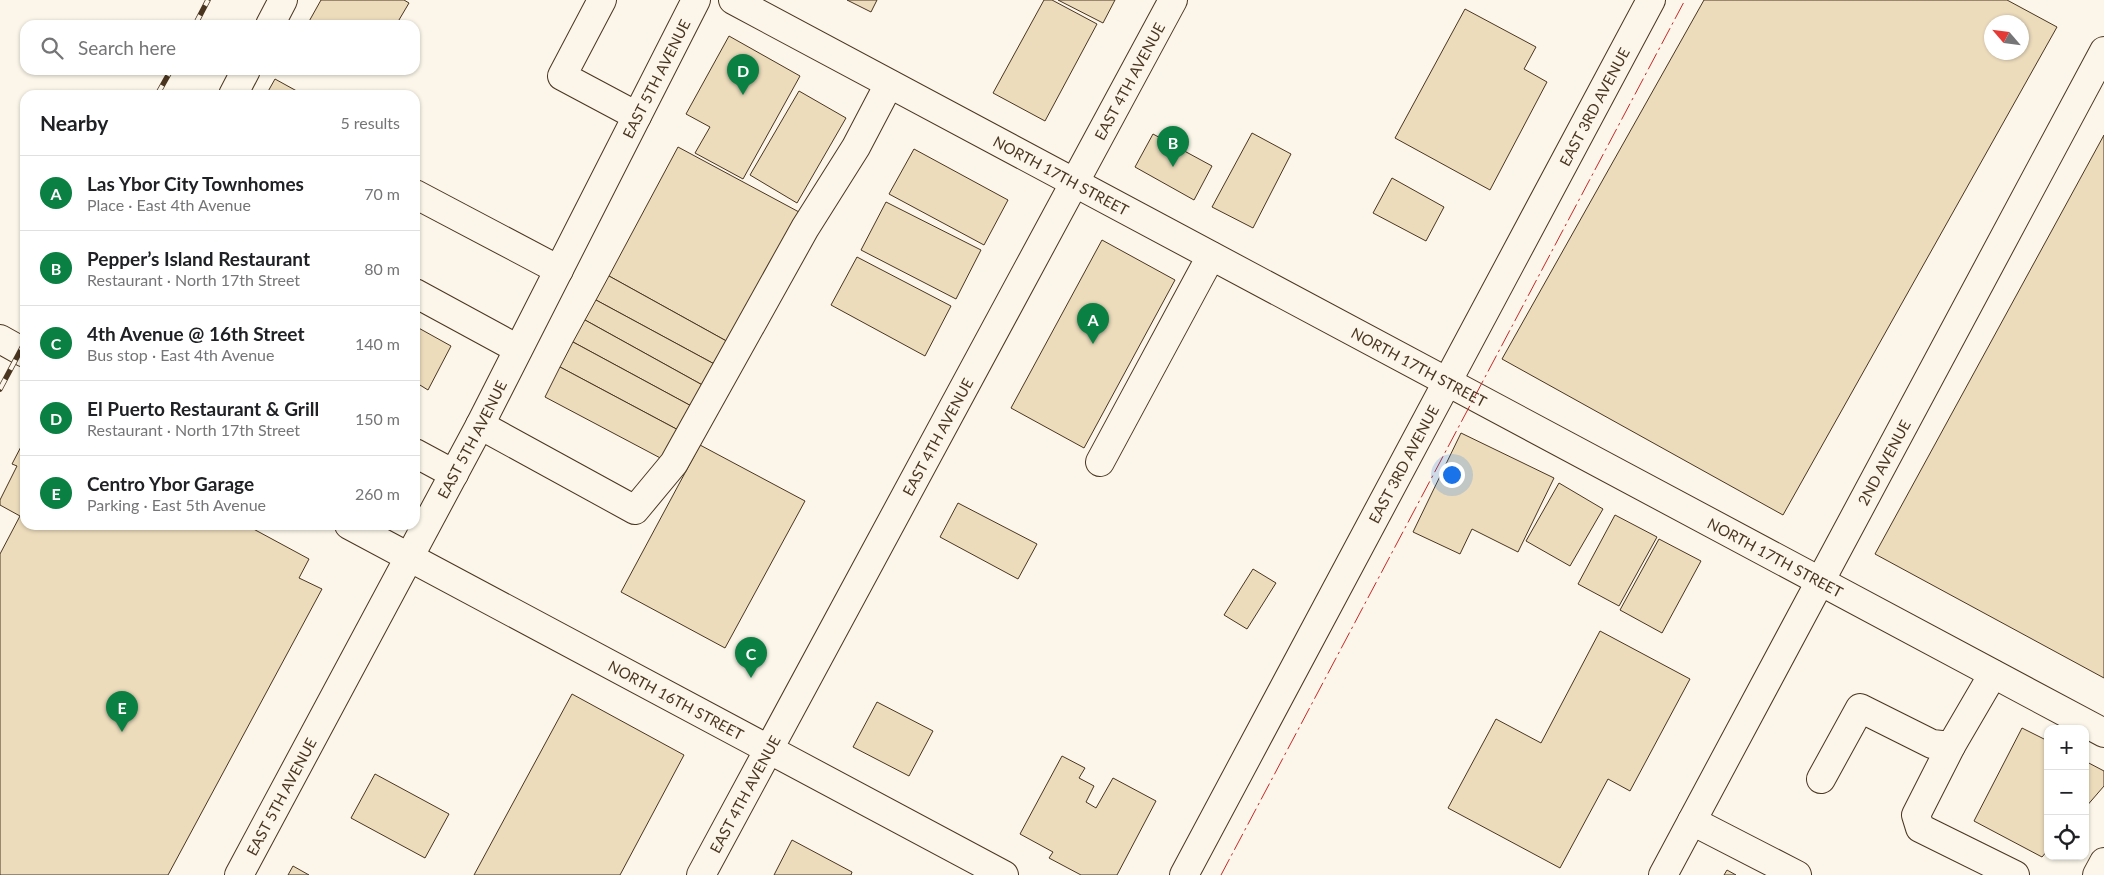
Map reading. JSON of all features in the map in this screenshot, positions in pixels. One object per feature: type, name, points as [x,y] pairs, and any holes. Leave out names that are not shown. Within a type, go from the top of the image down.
[{"type":"street","points":[[273,20],[283,0]]},
{"type":"street","points":[[602,0],[562,76],[637,116]]},
{"type":"street","name":"EAST 5TH AVENUE","points":[[240,875],[480,425],[696,0]]},
{"type":"street","name":"NORTH 17TH STREET","points":[[733,0],[2104,733]]},
{"type":"street","name":"EAST 4TH AVENUE","points":[[701,875],[1172,0]]},
{"type":"street","name":"EAST 3RD AVENUE","points":[[1184,875],[1651,0]]},
{"type":"street","name":"2ND AVENUE","points":[[1663,875],[2104,51]]},
{"type":"street","points":[[236,90],[243,75]]},
{"type":"street","points":[[480,425],[635,510],[679,455],[805,228],[856,147],[889,84]]},
{"type":"street","points":[[420,197],[559,270]]},
{"type":"street","points":[[1100,462],[1211,256]]},
{"type":"street","points":[[420,296],[518,349]]},
{"type":"street","points":[[0,339],[20,350]]},
{"type":"street","points":[[420,456],[454,474]]},
{"type":"street","name":"NORTH 16TH STREET","points":[[358,530],[1004,875]]},
{"type":"street","points":[[1993,674],[1951,746],[1916,815],[1920,828],[2015,875]]},
{"type":"street","points":[[1821,779],[1860,708],[1932,744],[1951,746]]},
{"type":"street","points":[[1692,821],[1797,875]]},
{"type":"street","points":[[2097,875],[2104,862]]},
{"type":"building","points":[[321,0],[404,0],[409,3],[399,20],[310,20]]},
{"type":"building","points":[[847,0],[877,0],[871,12]]},
{"type":"building","points":[[1044,0],[1052,0],[1097,24],[1045,121],[993,93]]},
{"type":"building","points":[[1058,0],[1115,0],[1103,23]]},
{"type":"building","points":[[1704,0],[2007,0],[2057,27],[1783,515],[1502,359]]},
{"type":"building","points":[[1465,9],[1536,47],[1524,69],[1547,82],[1490,190],[1395,138]]},
{"type":"building","points":[[729,36],[800,76],[743,179],[695,153],[710,127],[686,114]]},
{"type":"building","points":[[275,79],[295,90],[269,90]]},
{"type":"building","points":[[799,91],[846,118],[797,203],[750,175]]},
{"type":"building","points":[[1252,133],[1291,154],[1253,228],[1212,207]]},
{"type":"building","points":[[1153,134],[1212,166],[1194,200],[1135,167]]},
{"type":"building","points":[[2104,135],[2104,678],[1875,554]]},
{"type":"building","points":[[678,147],[799,212],[730,343],[609,276]]},
{"type":"building","points":[[914,149],[1008,200],[984,245],[889,194]]},
{"type":"building","points":[[1392,178],[1444,207],[1426,241],[1373,213]]},
{"type":"building","points":[[886,202],[981,250],[956,299],[861,250]]},
{"type":"building","points":[[1102,240],[1175,280],[1084,448],[1011,408]]},
{"type":"building","points":[[857,257],[951,306],[925,356],[831,305]]},
{"type":"building","points":[[609,276],[730,343],[718,366],[596,300]]},
{"type":"building","points":[[596,300],[718,366],[706,387],[585,320]]},
{"type":"building","points":[[585,320],[706,387],[695,408],[573,342]]},
{"type":"building","points":[[420,329],[451,346],[428,390],[420,385]]},
{"type":"building","points":[[573,342],[695,408],[682,432],[560,367]]},
{"type":"building","points":[[560,367],[682,432],[666,461],[545,397]]},
{"type":"building","points":[[1461,433],[1554,478],[1518,552],[1472,529],[1460,554],[1413,532]]},
{"type":"building","points":[[700,445],[805,501],[725,648],[621,592]]},
{"type":"building","points":[[20,449],[20,516],[0,505],[0,500],[17,466],[12,464]]},
{"type":"building","points":[[1559,483],[1603,509],[1570,566],[1526,541]]},
{"type":"building","points":[[958,503],[1037,544],[1018,579],[940,537]]},
{"type":"building","points":[[1615,515],[1657,537],[1619,606],[1578,584]]},
{"type":"building","points":[[20,516],[20,530],[255,530],[309,559],[299,578],[322,589],[168,875],[0,875],[0,554]]},
{"type":"building","points":[[1659,539],[1701,561],[1662,633],[1620,610]]},
{"type":"building","points":[[1253,569],[1276,583],[1247,629],[1224,615]]},
{"type":"building","points":[[1600,631],[1690,679],[1630,791],[1608,779],[1560,868],[1448,808],[1496,719],[1541,743]]},
{"type":"building","points":[[572,694],[684,755],[620,875],[474,875]]},
{"type":"building","points":[[877,702],[933,731],[909,776],[853,747]]},
{"type":"building","points":[[2022,728],[2044,739],[2044,855],[2042,857],[1974,821]]},
{"type":"building","points":[[1062,756],[1085,768],[1079,778],[1094,786],[1086,802],[1096,808],[1113,778],[1156,801],[1117,875],[1081,875],[1049,858],[1053,852],[1020,834]]},
{"type":"building","points":[[2089,763],[2104,771],[2104,786],[2089,803]]},
{"type":"building","points":[[375,774],[449,814],[425,858],[351,818]]},
{"type":"building","points":[[792,840],[852,872],[851,875],[774,875]]},
{"type":"building","points":[[293,866],[309,875],[288,875]]},
{"type":"building","points":[[1727,870],[1736,875],[1724,875]]},
{"type":"railway","points":[[198,20],[208,0]]},
{"type":"railway","points":[[160,90],[168,75]]},
{"type":"railway","points":[[0,389],[20,351]]},
{"type":"power","points":[[1221,875],[1685,0]]},
{"type":"place","name":"El Puerto Restaurant & Grill","points":[[743,95]]},
{"type":"place","name":"Pepper’s Island Restaurant","points":[[1173,167]]},
{"type":"place","name":"Las Ybor City Townhomes","points":[[1093,344]]},
{"type":"place","name":"4th Avenue @ 16th Street","points":[[751,678]]},
{"type":"place","name":"Centro Ybor Garage","points":[[122,732]]}]
